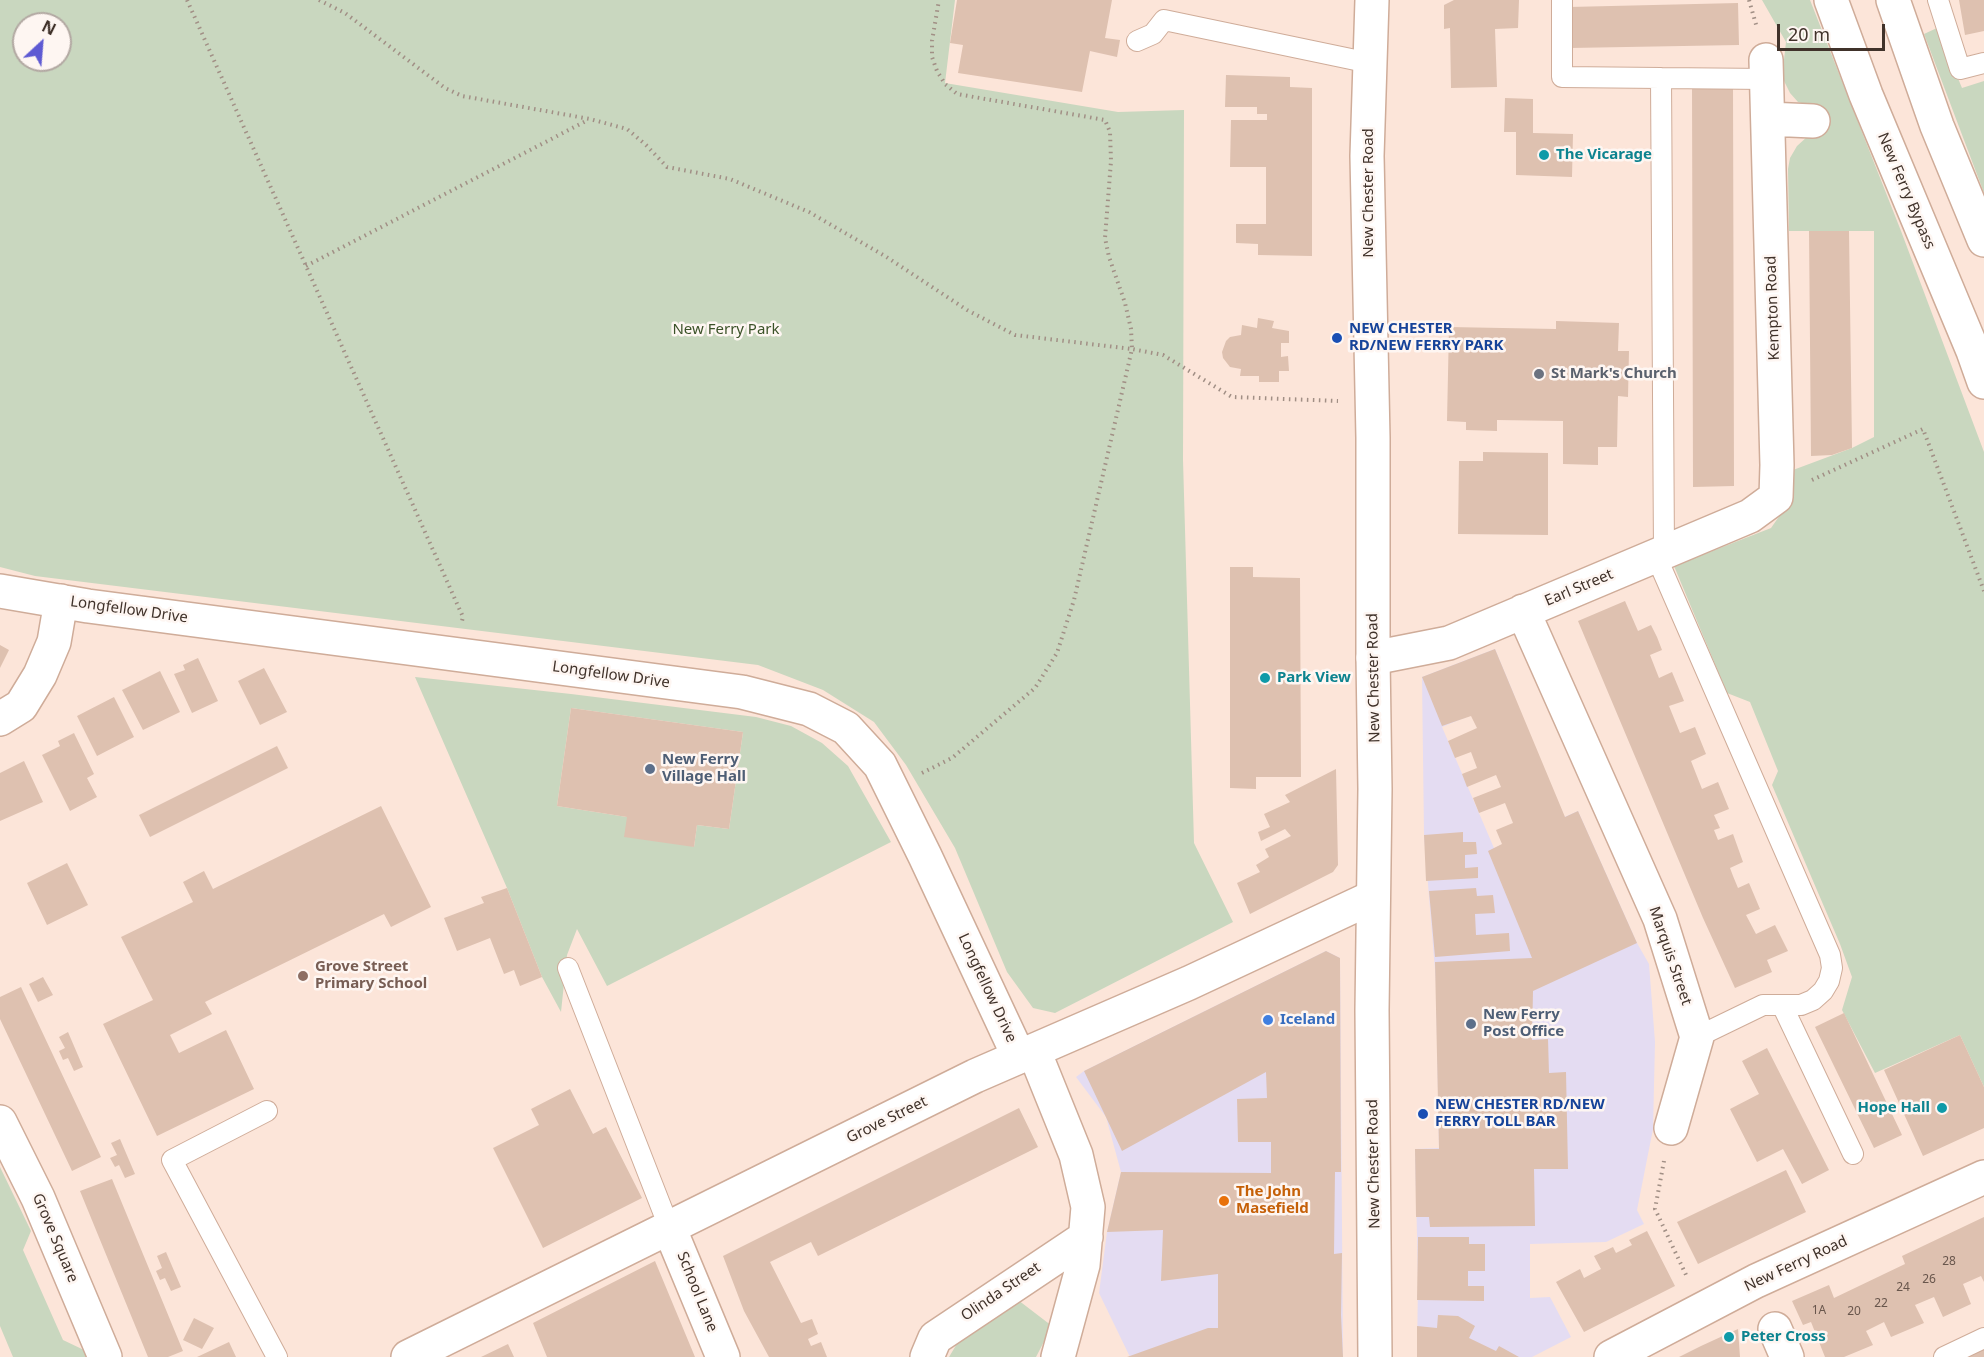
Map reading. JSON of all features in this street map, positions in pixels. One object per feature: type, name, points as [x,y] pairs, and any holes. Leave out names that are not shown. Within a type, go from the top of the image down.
[{"type":"main road","name":"New Chester Road","points":[[1372,0],[1367,156],[1376,789],[1373,897],[1375,1357]]},
{"type":"main road","name":"New Ferry Bypass","points":[[1831,0],[1866,95],[1984,382]]},
{"type":"main road","points":[[1893,0],[1937,126],[1984,240]]},
{"type":"main road","name":"Kempton Road","points":[[1767,69],[1776,496]]},
{"type":"main road","points":[[1768,119],[1813,121]]},
{"type":"main road","name":"Earl Street","points":[[1373,658],[1449,643],[1750,516],[1776,496]]},
{"type":"main road","name":"Longfellow Drive","points":[[0,591],[742,692],[809,709],[846,728],[880,765],[1026,1054]]},
{"type":"main road","points":[[0,719],[21,706],[40,675],[54,642],[61,601]]},
{"type":"main road","name":"Marquis Street","points":[[1523,611],[1660,920],[1697,1037]]},
{"type":"main road","name":"Grove Street","points":[[408,1357],[975,1076],[1188,983],[1373,897]]},
{"type":"main road","points":[[1671,1128],[1697,1037]]},
{"type":"main road","points":[[1026,1054],[1076,1155],[1088,1207],[1083,1265],[1058,1357]]},
{"type":"main road","name":"Grove Square","points":[[0,1122],[38,1198],[105,1357]]},
{"type":"main road","name":"New Ferry Road","points":[[1611,1357],[1756,1281],[1984,1177]]},
{"type":"main road","name":"School Lane","points":[[669,1227],[723,1357]]},
{"type":"main road","name":"Olinda Street","points":[[927,1357],[934,1338],[1086,1237]]},
{"type":"lane","points":[[1562,0],[1562,77],[1661,78],[1767,69]]},
{"type":"lane","points":[[1938,0],[1960,69],[1984,63]]},
{"type":"lane","points":[[1137,41],[1153,34],[1164,20],[1370,63]]},
{"type":"lane","points":[[1661,78],[1660,554],[1830,955],[1832,968],[1823,992],[1813,1000],[1801,1005],[1763,1005],[1697,1037]]},
{"type":"lane","points":[[568,968],[669,1227]]},
{"type":"lane","points":[[1782,1005],[1853,1154]]},
{"type":"lane","points":[[267,1111],[172,1160],[277,1357]]},
{"type":"lane","points":[[1944,1357],[1984,1338]]},
{"type":"path","points":[[187,0],[463,617],[455,653]]},
{"type":"path","points":[[319,0],[345,13],[445,88],[462,96],[590,119],[627,129],[667,167],[730,179],[809,212],[885,256],[967,310],[1014,335],[1132,349],[1163,355],[1232,397],[1372,402]]},
{"type":"path","points":[[891,788],[951,758],[1035,688],[1057,653],[1074,600],[1132,349],[1131,329],[1125,303],[1108,257],[1105,238],[1111,161],[1110,132],[1106,120],[957,94],[945,84],[936,71],[932,57],[932,41],[939,0]]},
{"type":"path","points":[[306,266],[590,119]]},
{"type":"path","points":[[1776,496],[1923,429],[1984,591]]},
{"type":"path","points":[[1671,1128],[1655,1209],[1703,1309]]},
{"type":"shaded area","points":[[1495,649],[1515,697],[1442,727],[1494,848],[1578,811],[1637,943],[1649,964],[1655,1042],[1653,1129],[1637,1210],[1644,1224],[1606,1242],[1530,1244],[1530,1298],[1550,1297],[1571,1337],[1532,1357],[1417,1357],[1415,1149],[1439,1148],[1436,982],[1424,835],[1422,677]]},
{"type":"shaded area","points":[[1326,951],[1340,958],[1343,1357],[1130,1357],[1099,1293],[1107,1232],[1121,1172],[1106,1117],[1076,1077]]},
{"type":"green space","name":"New Ferry Park","points":[[0,0],[955,0],[945,83],[1118,112],[1184,110],[1183,460],[1194,843],[1233,922],[1055,1013],[1033,1008],[1007,972],[955,848],[906,765],[874,722],[823,690],[758,665],[35,576],[0,567]]},
{"type":"green space","points":[[1762,0],[1810,0],[1901,231],[1984,452],[1984,1087],[1960,1035],[1875,1073],[1842,1010],[1852,977],[1772,785],[1778,771],[1750,702],[1727,693],[1674,566],[1771,528],[1785,508],[1790,493],[1793,470],[1852,448],[1874,437],[1874,231],[1789,231],[1788,169],[1790,158],[1797,146],[1808,136],[1818,108],[1798,102],[1790,93],[1782,77],[1786,42]]},
{"type":"green space","points":[[1937,28],[1962,88],[1984,81],[1984,193],[1924,34]]},
{"type":"green space","points":[[415,677],[756,717],[791,726],[822,743],[848,766],[891,842],[607,986],[577,929],[567,955],[561,1012],[542,977],[507,888]],"holes":[[[571,708],[743,732],[729,829],[697,825],[694,847],[627,817],[557,806]]]},
{"type":"green space","points":[[0,1167],[31,1231],[23,1250],[63,1340],[84,1350],[87,1357],[13,1357],[0,1326]]},
{"type":"green space","points":[[1018,1300],[1052,1326],[1036,1357],[949,1357],[958,1342]]},
{"type":"building","points":[[957,0],[1112,0],[1105,38],[1120,40],[1117,57],[1090,51],[1082,92],[958,73],[963,45],[950,43]]},
{"type":"building","points":[[1454,0],[1519,0],[1518,28],[1495,29],[1497,87],[1451,88],[1450,28],[1444,29],[1444,5]]},
{"type":"building","points":[[1959,0],[1984,0],[1984,31],[1965,35]]},
{"type":"building","points":[[1738,3],[1739,45],[1570,48],[1569,7]]},
{"type":"building","points":[[1226,75],[1290,77],[1290,87],[1312,88],[1312,256],[1258,255],[1258,244],[1236,243],[1236,224],[1266,224],[1266,167],[1230,167],[1231,120],[1267,120],[1267,114],[1257,114],[1257,107],[1225,107]]},
{"type":"building","points":[[1692,85],[1733,85],[1734,486],[1693,487]]},
{"type":"building","name":"The Vicarage","points":[[1505,98],[1533,99],[1533,133],[1573,134],[1572,177],[1516,175],[1516,132],[1504,132]]},
{"type":"building","points":[[1809,231],[1849,231],[1852,448],[1832,455],[1811,456]]},
{"type":"building","points":[[1258,318],[1274,321],[1272,328],[1289,331],[1289,343],[1281,343],[1281,357],[1288,356],[1289,371],[1279,371],[1279,382],[1259,382],[1259,376],[1240,376],[1241,369],[1230,367],[1223,358],[1222,352],[1226,341],[1230,337],[1241,335],[1242,325],[1257,328]]},
{"type":"building","name":"St Mark's Church","points":[[1556,321],[1619,323],[1618,351],[1629,351],[1628,397],[1618,396],[1617,447],[1598,447],[1598,465],[1563,464],[1563,421],[1497,420],[1497,431],[1466,430],[1466,422],[1447,421],[1449,327],[1556,329]]},
{"type":"building","points":[[1483,452],[1548,453],[1548,535],[1458,534],[1459,461],[1483,461]]},
{"type":"building","name":"Park View","points":[[1230,567],[1253,567],[1253,577],[1300,578],[1301,777],[1256,777],[1256,789],[1230,788]]},
{"type":"building","points":[[1625,601],[1638,631],[1651,625],[1657,637],[1662,650],[1650,655],[1659,678],[1672,672],[1684,701],[1669,706],[1680,733],[1695,727],[1706,754],[1691,761],[1702,789],[1718,782],[1729,809],[1714,815],[1720,828],[1714,830],[1718,840],[1733,834],[1743,862],[1730,868],[1738,888],[1749,883],[1760,909],[1746,915],[1756,934],[1775,925],[1788,951],[1767,960],[1772,972],[1735,988],[1703,918],[1578,621]]},
{"type":"building","points":[[0,645],[9,650],[0,668]]},
{"type":"building","points":[[1495,649],[1565,817],[1578,811],[1637,943],[1533,991],[1532,1040],[1548,1039],[1549,1073],[1566,1072],[1568,1169],[1534,1169],[1535,1226],[1430,1227],[1429,1217],[1416,1217],[1415,1149],[1439,1149],[1435,962],[1532,958],[1488,851],[1502,844],[1496,830],[1513,823],[1505,803],[1479,813],[1473,798],[1501,787],[1496,775],[1467,787],[1462,774],[1477,768],[1471,752],[1455,758],[1448,741],[1477,728],[1471,716],[1442,726],[1422,677]]},
{"type":"building","points":[[198,658],[218,701],[192,713],[174,674],[185,670],[183,665]]},
{"type":"building","points":[[264,668],[287,712],[260,725],[238,681]]},
{"type":"building","points":[[160,671],[180,712],[143,730],[122,690]]},
{"type":"building","points":[[114,697],[134,737],[97,756],[77,716]]},
{"type":"building","name":"New Ferry Village Hall","points":[[571,708],[743,732],[729,829],[697,825],[694,847],[624,837],[627,817],[557,806]]},
{"type":"building","points":[[74,733],[94,774],[87,778],[97,797],[70,811],[42,755],[60,746],[58,741]]},
{"type":"building","points":[[277,746],[288,768],[150,837],[139,815]]},
{"type":"building","points":[[24,761],[43,802],[0,821],[0,773]]},
{"type":"building","points":[[1336,769],[1338,865],[1333,872],[1250,914],[1237,883],[1260,872],[1256,865],[1269,857],[1265,849],[1291,836],[1285,829],[1261,841],[1258,832],[1270,827],[1264,814],[1290,802],[1285,795]]},
{"type":"building","points":[[381,806],[431,907],[391,927],[384,914],[205,1002],[212,1014],[170,1035],[179,1053],[226,1030],[254,1089],[157,1136],[103,1024],[153,1000],[121,937],[193,902],[183,882],[204,871],[213,889]]},
{"type":"building","points":[[1463,832],[1463,842],[1476,842],[1477,854],[1465,855],[1465,868],[1478,867],[1478,878],[1426,881],[1424,835]]},
{"type":"building","points":[[67,863],[88,905],[47,925],[27,883]]},
{"type":"building","points":[[507,888],[542,977],[520,986],[514,970],[504,974],[490,938],[457,951],[444,918],[484,903],[481,897]]},
{"type":"building","points":[[1476,888],[1477,896],[1493,895],[1495,913],[1475,914],[1476,935],[1509,933],[1510,951],[1435,957],[1429,891]]},
{"type":"building","points":[[1326,951],[1340,958],[1341,1172],[1335,1172],[1334,1254],[1342,1253],[1343,1357],[1127,1357],[1208,1328],[1218,1328],[1218,1274],[1161,1281],[1163,1230],[1107,1232],[1121,1172],[1271,1173],[1271,1142],[1238,1142],[1237,1099],[1267,1098],[1266,1072],[1122,1151],[1084,1071]]},
{"type":"building","points":[[43,977],[53,995],[38,1002],[29,984]]},
{"type":"building","points":[[21,987],[101,1157],[72,1171],[0,1019],[0,997]]},
{"type":"building","points":[[1844,1013],[1902,1135],[1874,1148],[1815,1027]]},
{"type":"building","points":[[68,1032],[83,1067],[74,1071],[68,1058],[63,1060],[59,1051],[65,1048],[59,1037]]},
{"type":"building","name":"Hope Hall","points":[[1960,1035],[1984,1087],[1984,1128],[1923,1156],[1884,1070]]},
{"type":"building","points":[[1767,1048],[1829,1170],[1802,1184],[1783,1149],[1757,1162],[1730,1109],[1759,1094],[1742,1061]]},
{"type":"building","points":[[570,1089],[593,1134],[606,1127],[642,1198],[543,1248],[493,1148],[539,1125],[531,1109]]},
{"type":"building","points":[[1019,1108],[1038,1147],[818,1256],[811,1242],[770,1262],[801,1323],[812,1319],[818,1334],[808,1339],[811,1346],[821,1342],[827,1357],[769,1357],[744,1311],[723,1256]]},
{"type":"building","points":[[120,1139],[135,1174],[125,1178],[119,1165],[115,1167],[110,1158],[117,1155],[111,1143]]},
{"type":"building","points":[[1786,1170],[1806,1212],[1698,1264],[1677,1222]]},
{"type":"building","points":[[112,1179],[183,1351],[168,1357],[148,1357],[80,1191]]},
{"type":"building","points":[[1984,1217],[1984,1282],[1981,1276],[1963,1284],[1971,1304],[1943,1317],[1934,1297],[1915,1305],[1924,1323],[1891,1337],[1884,1322],[1866,1331],[1873,1345],[1844,1357],[1825,1357],[1811,1322],[1803,1325],[1792,1301],[1829,1285],[1834,1298],[1905,1264],[1902,1256]]},
{"type":"building","points":[[1647,1231],[1675,1286],[1584,1332],[1556,1282],[1580,1269],[1584,1278],[1601,1269],[1594,1256],[1613,1247],[1616,1253],[1632,1245],[1629,1240]]},
{"type":"building","points":[[1418,1237],[1469,1237],[1469,1244],[1485,1244],[1485,1271],[1468,1271],[1468,1286],[1484,1286],[1484,1301],[1417,1300]]},
{"type":"building","points":[[166,1252],[181,1287],[171,1291],[165,1278],[160,1280],[156,1271],[162,1268],[157,1256]]},
{"type":"building","points":[[655,1261],[695,1357],[547,1357],[533,1323]]},
{"type":"building","points":[[1438,1315],[1458,1316],[1475,1326],[1469,1338],[1496,1351],[1499,1346],[1519,1357],[1417,1357],[1417,1326],[1437,1328]]},
{"type":"building","points":[[194,1318],[214,1328],[202,1349],[183,1340]]},
{"type":"building","name":"Peter Cross","points":[[1738,1329],[1740,1357],[1679,1357],[1701,1346]]},
{"type":"building","points":[[229,1342],[236,1357],[197,1357]]},
{"type":"building","points":[[508,1344],[514,1357],[481,1357]]},
{"type":"building","points":[[1984,1346],[1984,1357],[1960,1357]]},
{"type":"place","name":"The Vicarage","points":[[1544,155]]},
{"type":"place","name":"NEW CHESTER RD/NEW FERRY PARK","points":[[1337,338]]},
{"type":"place","name":"St Mark's Church","points":[[1539,374]]},
{"type":"place","name":"Park View","points":[[1265,678]]},
{"type":"place","name":"New Ferry Village Hall","points":[[650,769]]},
{"type":"place","name":"Grove Street Primary School","points":[[303,976]]},
{"type":"place","name":"Iceland","points":[[1268,1020]]},
{"type":"place","name":"New Ferry Post Office","points":[[1471,1024]]},
{"type":"place","name":"Hope Hall","points":[[1942,1108]]},
{"type":"place","name":"NEW CHESTER RD/NEW FERRY TOLL BAR","points":[[1423,1114]]},
{"type":"place","name":"The John Masefield","points":[[1224,1201]]},
{"type":"place","name":"Peter Cross","points":[[1729,1337]]}]
